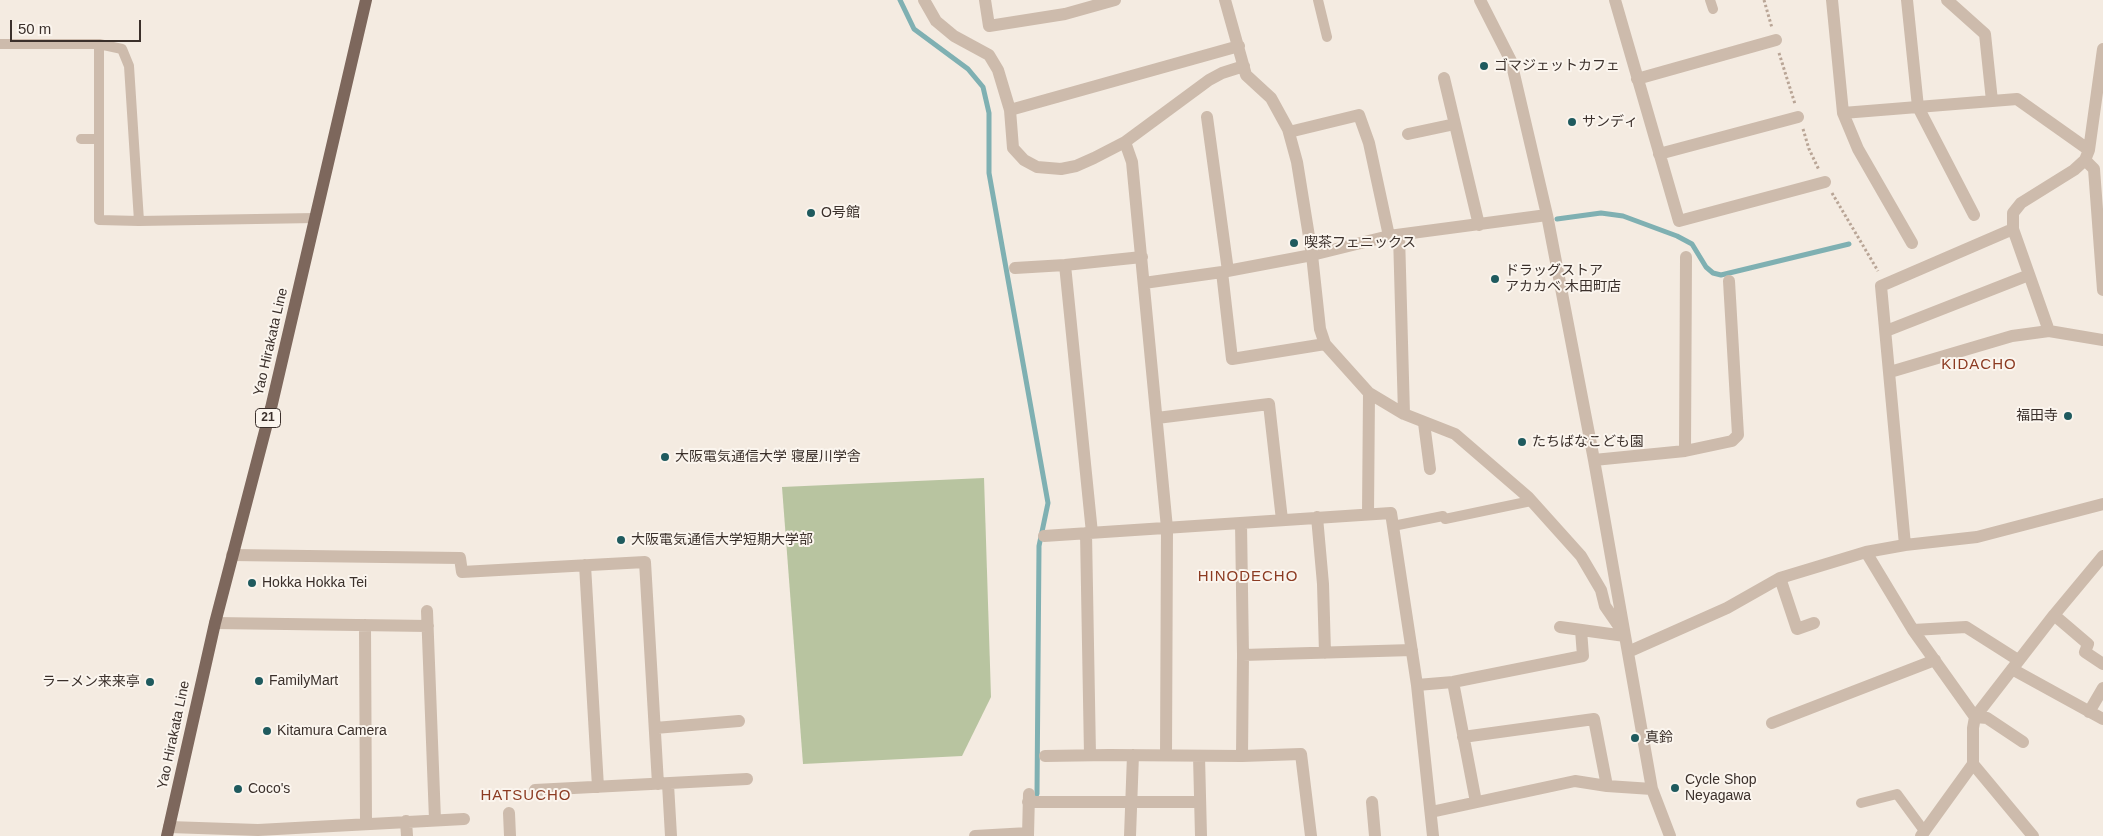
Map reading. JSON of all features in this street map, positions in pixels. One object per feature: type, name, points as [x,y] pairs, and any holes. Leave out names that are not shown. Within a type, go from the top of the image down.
[{"type":"main road","name":"Yao Hirakata Line","points":[[168,832],[215,623],[271,408],[366,0]]},
{"type":"street","points":[[924,0],[936,20],[954,36],[989,55],[998,70],[1010,110],[1013,148],[1024,160],[1037,167],[1061,170],[1076,166],[1125,142],[1209,80],[1222,73],[1244,66]]},
{"type":"street","points":[[985,0],[989,26],[1065,14],[1116,0]]},
{"type":"street","points":[[1225,0],[1246,75],[1271,98],[1289,132],[1297,162],[1312,256],[1320,329],[1324,344],[1369,393],[1404,414],[1455,434],[1531,501],[1581,556],[1601,590],[1604,606],[1626,636]]},
{"type":"street","points":[[1480,0],[1511,61],[1547,215],[1594,460],[1652,790],[1670,836]]},
{"type":"street","points":[[1615,0],[1678,221],[1826,182]]},
{"type":"street","points":[[1832,0],[1843,113],[1858,149],[1912,243]]},
{"type":"street","points":[[1907,0],[1918,107],[1974,215]]},
{"type":"street","points":[[1947,0],[1985,34],[1992,101]]},
{"type":"street","points":[[1637,79],[1776,40]]},
{"type":"street","points":[[1010,110],[1238,46]]},
{"type":"street","points":[[2103,49],[2093,162],[2103,290]]},
{"type":"street","points":[[1444,78],[1479,225]]},
{"type":"street","points":[[1843,113],[2017,99],[2093,162]]},
{"type":"street","points":[[1289,132],[1360,115],[1394,236],[1404,414]]},
{"type":"street","points":[[1207,116],[1225,272],[1232,359],[1324,344]]},
{"type":"street","points":[[1659,154],[1798,117]]},
{"type":"street","points":[[1408,134],[1455,124]]},
{"type":"street","points":[[1125,142],[1132,162],[1167,528],[1166,755]]},
{"type":"street","points":[[2049,331],[2013,229],[2013,213],[2020,203],[2074,170],[2093,162]]},
{"type":"street","points":[[1144,283],[1225,272],[1312,256],[1394,236],[1547,215]]},
{"type":"street","points":[[1905,545],[1881,286],[2013,229]]},
{"type":"street","points":[[1015,268],[1065,266],[1142,257]]},
{"type":"street","points":[[1685,451],[1686,257]]},
{"type":"street","points":[[1065,266],[1089,533],[1090,755]]},
{"type":"street","points":[[1886,331],[2029,275]]},
{"type":"street","points":[[1594,460],[1685,451],[1732,441],[1738,435],[1729,281]]},
{"type":"street","points":[[1890,372],[2012,336],[2049,331],[2103,340]]},
{"type":"street","points":[[1368,514],[1369,393]]},
{"type":"street","points":[[1157,418],[1269,404],[1282,520]]},
{"type":"street","points":[[1424,423],[1430,469]]},
{"type":"street","points":[[1628,652],[1727,608],[1780,578],[1866,552],[1905,545],[1977,537],[2103,504]]},
{"type":"street","points":[[1044,536],[1391,513],[1417,685],[1433,836]]},
{"type":"street","points":[[1317,518],[1324,584],[1325,653]]},
{"type":"street","points":[[1242,523],[1244,655],[1242,756]]},
{"type":"street","points":[[1866,552],[1913,630],[1975,718]]},
{"type":"street","points":[[232,555],[460,558],[462,572],[646,562],[655,728],[671,836]]},
{"type":"street","points":[[1923,834],[1973,764],[1972,728],[1975,718],[2054,615],[2103,556]]},
{"type":"street","points":[[585,565],[598,787]]},
{"type":"street","points":[[1780,578],[1797,629],[1814,624]]},
{"type":"street","points":[[427,611],[435,820]]},
{"type":"street","points":[[2054,615],[2088,644],[2085,652],[2103,664]]},
{"type":"street","points":[[215,623],[428,626]]},
{"type":"street","points":[[365,625],[366,823]]},
{"type":"street","points":[[1560,627],[1626,636]]},
{"type":"street","points":[[1913,630],[1966,627],[2015,665],[2103,719]]},
{"type":"street","points":[[1417,685],[1453,682],[1583,656],[1581,630]]},
{"type":"street","points":[[1244,655],[1412,650]]},
{"type":"street","points":[[1772,723],[1935,660]]},
{"type":"street","points":[[1453,682],[1476,802]]},
{"type":"street","points":[[2089,712],[2103,688]]},
{"type":"street","points":[[1975,718],[1987,718],[2024,742]]},
{"type":"street","points":[[1463,738],[1594,719],[1606,786]]},
{"type":"street","points":[[655,728],[739,721]]},
{"type":"street","points":[[1045,756],[1242,756],[1301,754],[1311,836]]},
{"type":"street","points":[[1130,836],[1133,755]]},
{"type":"street","points":[[1199,756],[1201,836]]},
{"type":"street","points":[[1973,764],[2033,836]]},
{"type":"street","points":[[535,790],[747,779]]},
{"type":"street","points":[[1431,812],[1575,781],[1652,790]]},
{"type":"street","points":[[975,836],[1028,835],[1029,798],[1131,802],[1199,802]]},
{"type":"street","points":[[1372,802],[1375,836]]},
{"type":"street","points":[[509,813],[510,836]]},
{"type":"street","points":[[168,832],[258,830],[464,819]]},
{"type":"street","points":[[406,821],[406,836]]},
{"type":"lane","points":[[1318,0],[1327,37]]},
{"type":"lane","points":[[0,44],[99,44],[122,49],[129,66],[139,221]]},
{"type":"lane","points":[[99,44],[100,220],[315,218]]},
{"type":"lane","points":[[81,139],[99,139]]},
{"type":"lane","points":[[1393,526],[1444,516],[1445,519],[1531,501]]},
{"type":"lane","points":[[1861,803],[1897,794],[1923,834]]},
{"type":"path","points":[[1764,0],[1809,149],[1826,182],[1876,267],[1881,286]]},
{"type":"green space","points":[[984,478],[991,697],[962,756],[803,764],[782,487]]},
{"type":"waterway","points":[[900,0],[914,29],[968,69],[983,87],[989,113],[989,173],[1048,503],[1039,546],[1037,794]]},
{"type":"waterway","points":[[1557,219],[1601,213],[1623,216],[1677,236],[1692,244],[1706,267],[1713,273],[1721,275],[1849,244]]},
{"type":"place","name":"ゴマジェットカフェ","points":[[1484,66]]},
{"type":"place","name":"サンディ","points":[[1572,122]]},
{"type":"place","name":"O号館","points":[[811,213]]},
{"type":"place","name":"喫茶フェニックス","points":[[1294,243]]},
{"type":"place","name":"ドラッグストア アカカベ 木田町店","points":[[1495,279]]},
{"type":"place","name":"福田寺","points":[[2068,416]]},
{"type":"place","name":"たちばなこども園","points":[[1522,442]]},
{"type":"place","name":"大阪電気通信大学 寝屋川学舎","points":[[665,457]]},
{"type":"place","name":"大阪電気通信大学短期大学部","points":[[621,540]]},
{"type":"place","name":"Hokka Hokka Tei","points":[[252,583]]},
{"type":"place","name":"FamilyMart","points":[[259,681]]},
{"type":"place","name":"ラーメン来来亭","points":[[150,682]]},
{"type":"place","name":"Kitamura Camera","points":[[267,731]]},
{"type":"place","name":"真鈴","points":[[1635,738]]},
{"type":"place","name":"Cycle Shop Neyagawa","points":[[1675,788]]},
{"type":"place","name":"Coco's","points":[[238,789]]},
{"type":"district","name":"KIDACHO","points":[[1979,365]]},
{"type":"district","name":"HINODECHO","points":[[1248,577]]},
{"type":"district","name":"HATSUCHO","points":[[526,796]]}]
